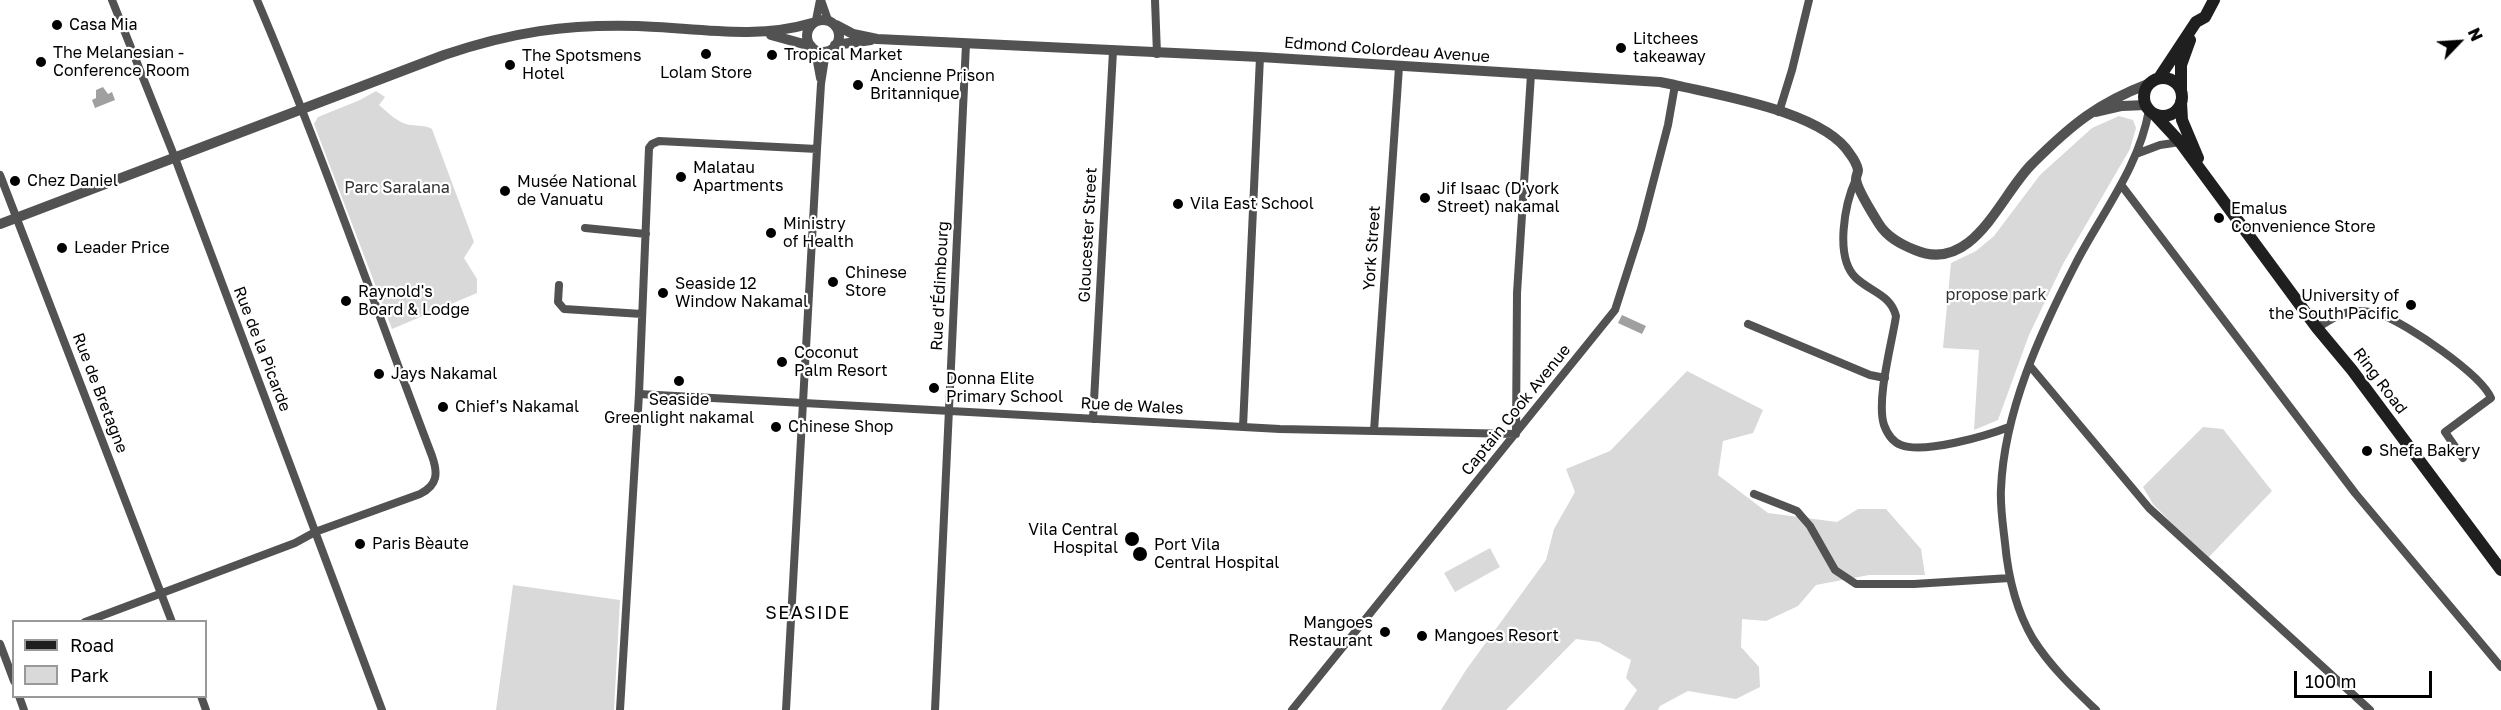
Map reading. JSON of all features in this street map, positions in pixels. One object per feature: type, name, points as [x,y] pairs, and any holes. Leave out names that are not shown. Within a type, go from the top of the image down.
[{"type":"main road","name":"Ring Road","points":[[2154,81],[2196,22],[2205,17],[2214,0]]},
{"type":"main road","name":"Ring Road","points":[[2196,22],[2181,65],[2181,97],[2184,127],[2210,184]]},
{"type":"main road","points":[[2170,79],[2181,97],[2170,114],[2150,110],[2144,94],[2154,81],[2170,79]]},
{"type":"main road","name":"Ring Road","points":[[2150,110],[2180,142],[2268,258],[2317,328],[2352,370],[2501,570]]},
{"type":"street","name":"Rue de la Picarde","points":[[112,0],[175,158],[382,710]]},
{"type":"street","points":[[88,620],[420,494],[431,486],[436,476],[432,456],[337,206],[303,109],[257,0]]},
{"type":"street","points":[[786,710],[821,84],[817,50],[807,38],[807,30],[814,22],[821,0]]},
{"type":"street","points":[[821,0],[838,32],[836,45]]},
{"type":"street","points":[[1155,0],[1157,54]]},
{"type":"street","points":[[1779,112],[1809,0]]},
{"type":"street","points":[[0,224],[444,55],[514,34],[587,26],[759,32],[791,29],[814,22],[832,23],[853,34],[878,39]]},
{"type":"street","points":[[759,32],[791,39],[817,50],[878,39]]},
{"type":"street","name":"Edmond Colordeau Avenue","points":[[878,39],[1157,54],[1260,57],[1660,82],[1676,85],[1812,123],[1838,139],[1855,164],[1858,171],[1856,179],[1883,230],[1900,244],[1920,252],[1941,254],[1959,248],[1978,236],[2030,165],[2087,114],[2116,96],[2154,81]]},
{"type":"street","name":"Rue d'Édimbourg","points":[[935,710],[966,44]]},
{"type":"street","name":"Gloucester Street","points":[[1093,419],[1113,51]]},
{"type":"street","points":[[1243,427],[1260,57]]},
{"type":"street","name":"York Street","points":[[1374,431],[1399,67]]},
{"type":"street","points":[[1516,434],[1517,293],[1532,74]]},
{"type":"street","name":"Captain Cook Avenue","points":[[1292,710],[1615,310],[1641,229],[1676,85]]},
{"type":"street","points":[[2087,114],[2122,106],[2150,110],[2147,126],[2122,186],[2075,264],[2030,366],[2009,428],[2001,489],[2001,510],[2010,578],[2023,620],[2033,639],[2065,680],[2096,710]]},
{"type":"street","points":[[620,710],[639,394],[649,148],[659,141],[817,149]]},
{"type":"street","points":[[2136,154],[2160,145],[2180,142]]},
{"type":"street","name":"Rue de Bretagne","points":[[0,175],[172,620]]},
{"type":"street","points":[[1856,179],[1848,197],[1845,212],[1846,256],[1855,277],[1893,305],[1896,316],[1885,378],[1882,411],[1884,424],[1890,436],[1900,445],[1933,446],[1981,437],[2009,428]]},
{"type":"street","points":[[2122,186],[2355,494],[2501,667]]},
{"type":"street","points":[[585,228],[646,234]]},
{"type":"street","points":[[559,285],[558,302],[564,309],[642,314]]},
{"type":"street","points":[[2317,328],[2354,311],[2380,314],[2401,323],[2465,368],[2492,398],[2445,432],[2463,458]]},
{"type":"street","points":[[1748,324],[1870,375],[1885,378]]},
{"type":"street","points":[[2030,366],[2149,508],[2370,710]]},
{"type":"street","name":"Rue de Wales","points":[[639,394],[1243,427],[1516,434]]},
{"type":"street","points":[[1754,494],[1797,511],[1810,526],[1835,570],[1856,584],[1914,584],[2010,578]]},
{"type":"street","points":[[1,650],[12,676]]},
{"type":"green space","name":"Parc Saralana","points":[[376,91],[385,97],[379,105],[396,119],[403,123],[432,129],[474,242],[464,258],[477,279],[477,293],[392,329],[314,124],[318,117]]},
{"type":"green space","name":"propose park","points":[[2119,116],[2133,120],[2136,128],[2130,149],[2063,264],[2029,335],[1998,420],[1974,430],[1979,350],[1943,348],[1951,263],[1976,251],[1994,236],[2040,175],[2092,128]]},
{"type":"green space","points":[[1687,371],[1763,410],[1753,433],[1723,441],[1718,475],[1768,513],[1837,522],[1858,509],[1886,509],[1921,549],[1925,575],[1869,575],[1816,585],[1798,606],[1766,621],[1742,619],[1741,647],[1759,667],[1760,687],[1736,699],[1688,691],[1660,706],[1658,710],[1624,710],[1637,690],[1626,678],[1631,660],[1599,642],[1576,639],[1506,710],[1441,710],[1466,670],[1546,560],[1554,529],[1575,492],[1566,469],[1610,451]]},
{"type":"green space","points":[[2203,427],[2223,429],[2272,491],[2207,559],[2153,504],[2143,487]]},
{"type":"green space","points":[[1490,548],[1500,567],[1455,592],[1444,573]]},
{"type":"green space","points":[[513,585],[620,600],[614,710],[496,710]]},
{"type":"shaded area","points":[[103,87],[108,94],[112,92],[115,100],[95,108],[92,100],[96,98],[96,90]]},
{"type":"shaded area","points":[[1622,315],[1646,326],[1642,334],[1618,323]]},
{"type":"place","name":"Casa Mia","points":[[57,25]]},
{"type":"place","name":"Litchees takeaway","points":[[1621,48]]},
{"type":"place","name":"Lolam Store","points":[[706,54]]},
{"type":"place","name":"Tropical Market","points":[[772,55]]},
{"type":"place","name":"The Melanesian - Conference Room","points":[[41,62]]},
{"type":"place","name":"The Spotsmens Hotel","points":[[510,65]]},
{"type":"place","name":"Ancienne Prison Britannique","points":[[858,85]]},
{"type":"place","name":"Malatau Apartments","points":[[681,177]]},
{"type":"place","name":"Chez Daniel","points":[[15,181]]},
{"type":"place","name":"Musée National de Vanuatu","points":[[505,191]]},
{"type":"place","name":"Jif Isaac (D'york Street) nakamal","points":[[1425,198]]},
{"type":"place","name":"Vila East School","points":[[1178,204]]},
{"type":"place","name":"Emalus Convenience Store","points":[[2219,218]]},
{"type":"place","name":"Ministry of Health","points":[[771,233]]},
{"type":"place","name":"Leader Price","points":[[62,248]]},
{"type":"place","name":"Chinese Store","points":[[833,282]]},
{"type":"place","name":"Seaside 12 Window Nakamal","points":[[663,293]]},
{"type":"place","name":"Raynold's Board & Lodge","points":[[346,301]]},
{"type":"place","name":"University of the South Pacific","points":[[2411,305]]},
{"type":"place","name":"Coconut Palm Resort","points":[[782,362]]},
{"type":"place","name":"Jays Nakamal","points":[[379,374]]},
{"type":"place","name":"Seaside Greenlight nakamal","points":[[679,381]]},
{"type":"place","name":"Donna Elite Primary School","points":[[934,388]]},
{"type":"place","name":"Chief's Nakamal","points":[[443,407]]},
{"type":"place","name":"Chinese Shop","points":[[776,427]]},
{"type":"place","name":"Shefa Bakery","points":[[2367,451]]},
{"type":"place","name":"Vila Central Hospital","points":[[1132,539]]},
{"type":"place","name":"Paris Bèaute","points":[[360,544]]},
{"type":"place","name":"Port Vila Central Hospital","points":[[1140,554]]},
{"type":"place","name":"Mangoes Restaurant","points":[[1385,632]]},
{"type":"place","name":"Mangoes Resort","points":[[1422,636]]},
{"type":"district","name":"SEASIDE","points":[[808,613]]}]
